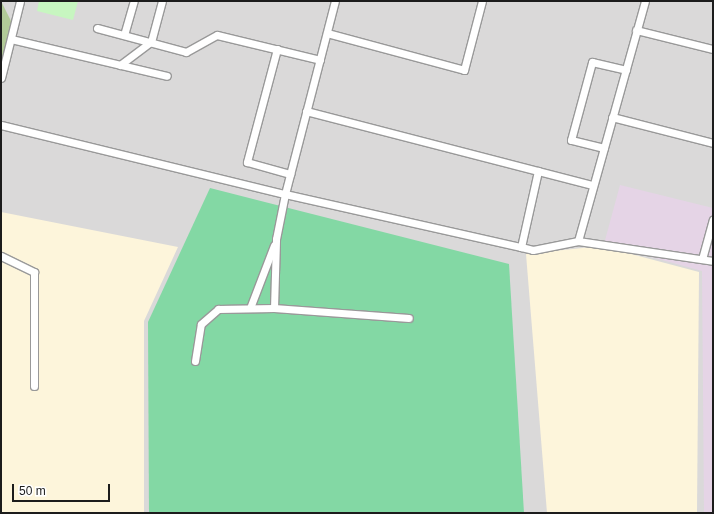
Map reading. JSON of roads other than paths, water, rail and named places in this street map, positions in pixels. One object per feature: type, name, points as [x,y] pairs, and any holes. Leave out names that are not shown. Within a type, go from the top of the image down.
[{"type":"lane","points":[[1,78],[20,1]]},
{"type":"lane","points":[[124,35],[134,1]]},
{"type":"lane","points":[[120,65],[151,42],[162,1]]},
{"type":"lane","points":[[250,308],[276,239],[285,194],[335,1]]},
{"type":"lane","points":[[327,33],[464,70],[482,1]]},
{"type":"lane","points":[[578,241],[645,1]]},
{"type":"lane","points":[[97,28],[186,52],[218,35],[320,60]]},
{"type":"lane","points":[[636,30],[713,49]]},
{"type":"lane","points":[[11,39],[167,76]]},
{"type":"lane","points":[[277,49],[247,162],[290,174]]},
{"type":"lane","points":[[604,148],[571,140],[592,62],[626,70]]},
{"type":"lane","points":[[306,111],[593,185]]},
{"type":"lane","points":[[612,117],[713,143]]},
{"type":"lane","points":[[1,125],[285,194],[533,250],[578,241],[713,261]]},
{"type":"lane","points":[[521,247],[538,171]]},
{"type":"lane","points":[[702,259],[713,219]]},
{"type":"lane","points":[[274,308],[276,239]]},
{"type":"lane","points":[[1,256],[34,272],[34,386]]},
{"type":"lane","points":[[195,361],[201,324],[218,309],[274,308],[409,318]]}]
